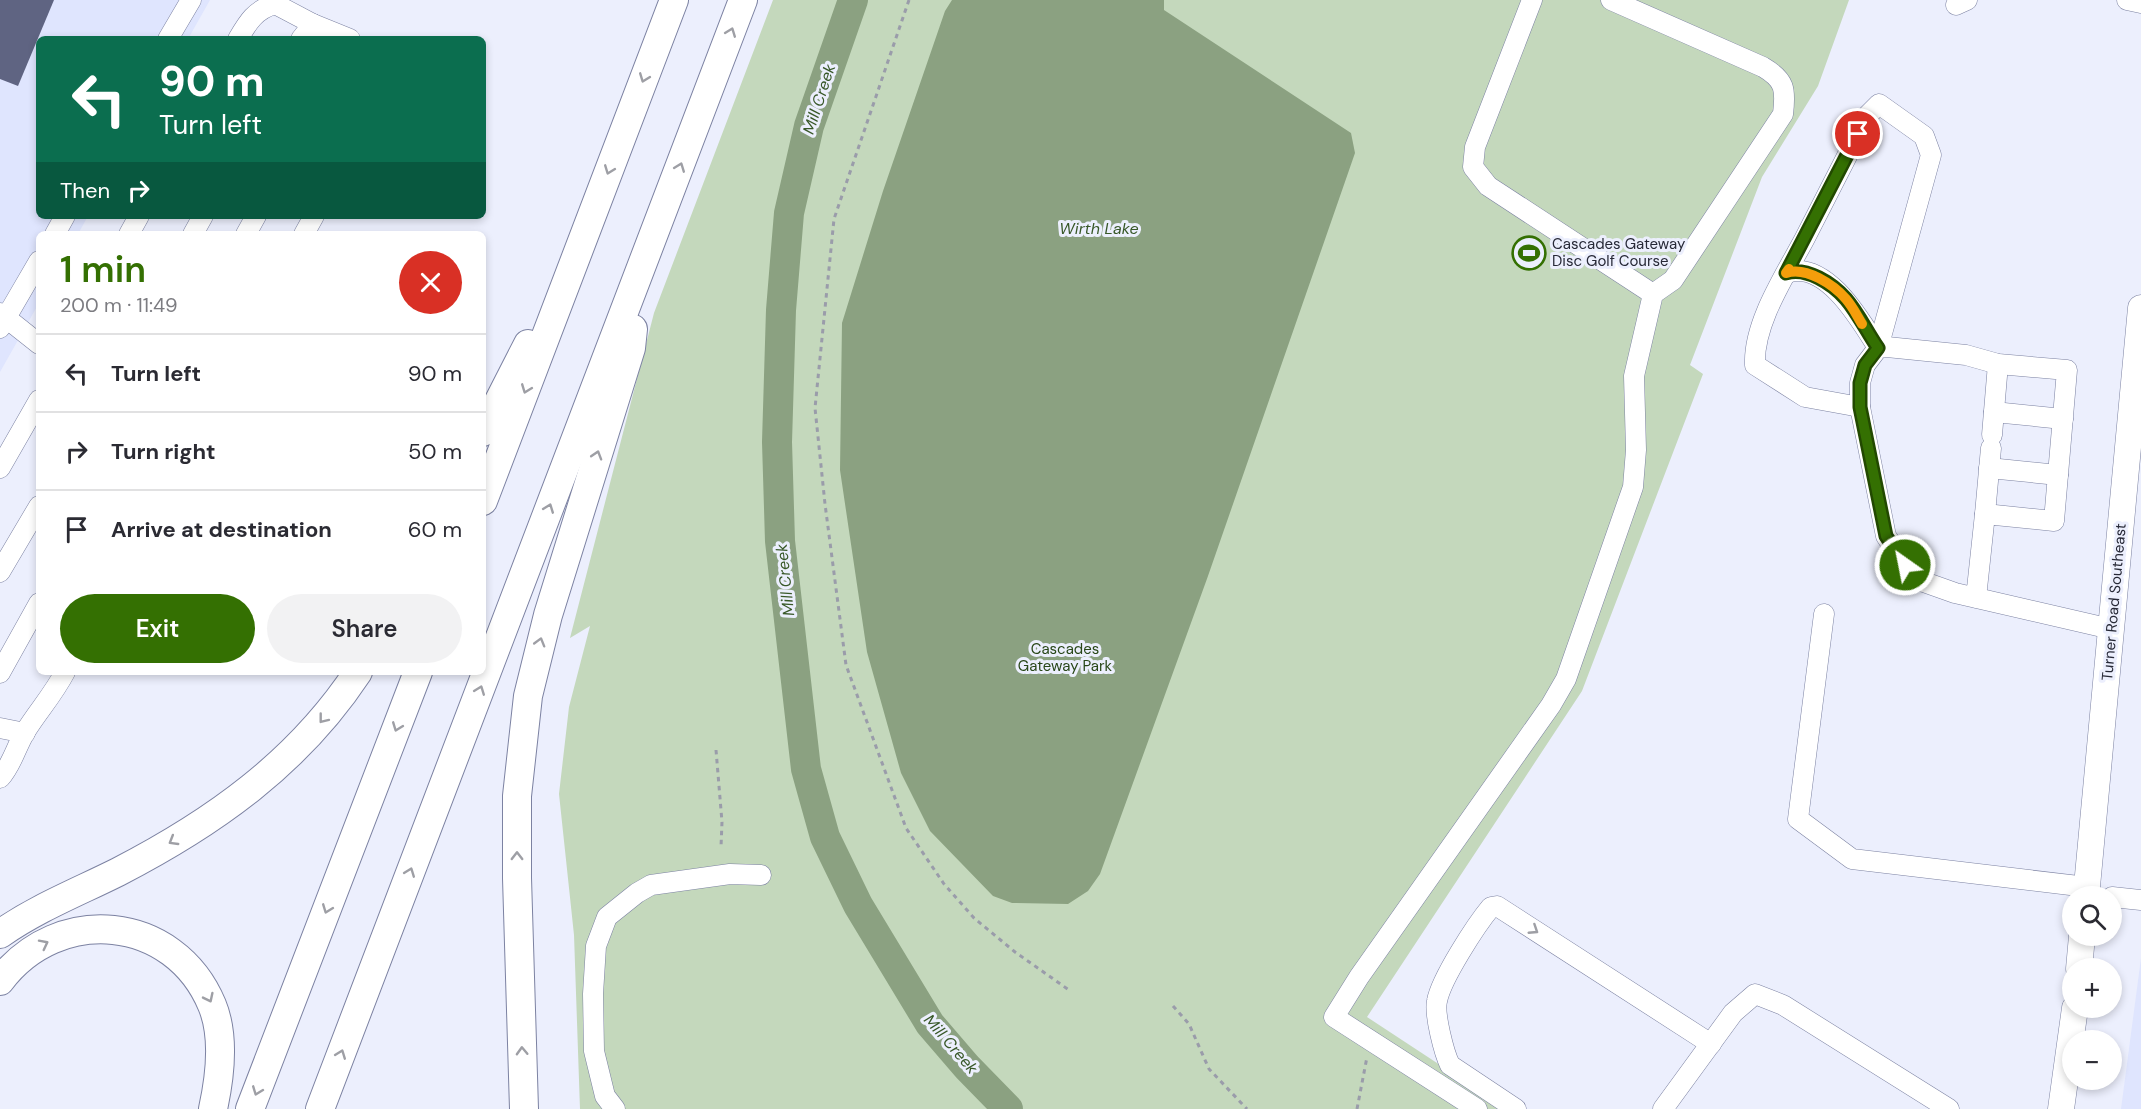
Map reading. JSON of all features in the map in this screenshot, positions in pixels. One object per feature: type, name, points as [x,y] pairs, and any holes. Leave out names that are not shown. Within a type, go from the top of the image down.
[{"type":"highway","points":[[486,493],[674,0]]},
{"type":"highway","points":[[486,675],[743,0]]},
{"type":"highway","points":[[486,426],[508,380],[577,256]]},
{"type":"highway","points":[[524,1109],[517,820],[526,706],[535,660],[548,615],[630,348],[644,261]]},
{"type":"highway","points":[[0,934],[50,904],[147,856],[249,791],[283,763],[319,725],[356,675]]},
{"type":"highway","points":[[250,1109],[417,675]]},
{"type":"highway","points":[[320,1109],[486,675]]},
{"type":"highway","points":[[0,981],[20,958],[42,943],[75,932],[99,929],[121,931],[140,936],[162,946],[182,961],[202,985],[213,1007],[219,1048],[219,1074],[213,1109]]},
{"type":"main road","name":"Turner Road Southeast","points":[[2097,886],[2111,629],[2141,308]]},
{"type":"main road","points":[[2061,1109],[2074,1018]]},
{"type":"street","points":[[170,36],[191,0]]},
{"type":"street","points":[[1532,0],[1475,147],[1473,167],[1488,186],[1653,294]]},
{"type":"street","points":[[1477,1109],[1334,1017],[1359,977],[1551,705],[1566,679],[1633,487],[1636,450],[1634,376],[1653,294],[1673,280],[1783,114],[1785,99],[1783,86],[1776,75],[1763,67],[1611,0]]},
{"type":"street","points":[[2127,0],[2141,3]]},
{"type":"street","points":[[240,36],[253,15],[275,4],[307,31],[334,36]]},
{"type":"street","points":[[1860,407],[1805,397],[1755,365],[1754,349],[1764,320],[1786,273],[1868,115],[1879,104],[1924,136],[1931,155],[1878,348],[1865,365],[1860,383],[1860,407],[1886,536],[1905,565],[1924,582],[1976,598],[2111,629]]},
{"type":"street","points":[[36,266],[2,319],[36,342]]},
{"type":"street","points":[[1786,273],[1805,273],[1819,278],[1846,298],[1878,348]]},
{"type":"street","points":[[1878,348],[1887,346],[1966,355],[1998,364],[2067,370],[2054,521],[1985,514]]},
{"type":"street","points":[[1976,598],[1998,364]]},
{"type":"street","points":[[0,468],[36,405]]},
{"type":"street","points":[[1994,412],[2063,419]]},
{"type":"street","points":[[1989,468],[2058,475]]},
{"type":"street","points":[[0,572],[36,511]]},
{"type":"street","points":[[0,673],[36,608]]},
{"type":"street","points":[[1824,614],[1798,819],[1852,859],[2062,890]]},
{"type":"street","points":[[0,778],[6,771],[25,733],[63,675]]},
{"type":"street","points":[[0,728],[25,733]]},
{"type":"street","points":[[615,1109],[605,1096],[594,1051],[593,994],[596,946],[607,917],[651,885],[730,874],[761,875]]},
{"type":"street","points":[[2122,898],[2141,900]]},
{"type":"street","points":[[1516,1109],[1450,1065],[1446,1057],[1436,1004],[1439,991],[1491,907],[1497,906],[1711,1044]]},
{"type":"street","points":[[1664,1109],[1733,1013],[1755,994],[1783,1005],[1949,1109]]},
{"type":"path","points":[[909,0],[834,219],[815,408],[846,665],[906,828],[944,884],[974,918],[1015,952],[1068,990]]},
{"type":"path","points":[[716,750],[722,822],[721,847]]},
{"type":"path","points":[[1173,1006],[1189,1024],[1209,1069],[1247,1109]]},
{"type":"path","points":[[1357,1109],[1371,1041]]},
{"type":"shaded area","points":[[0,0],[210,0],[190,36],[36,36],[36,219],[86,219],[80,231],[36,231],[36,308],[0,372]]},
{"type":"shaded area","points":[[2141,958],[2141,1109],[2121,1109]]},
{"type":"green space","name":"Cascades Gateway Park","points":[[773,0],[1849,0],[1818,86],[1762,177],[1690,365],[1703,374],[1582,691],[1367,1017],[1507,1109],[580,1109],[574,935],[559,794],[569,707],[590,626],[570,638],[654,313]]},
{"type":"water","name":"Wirth Lake","points":[[952,0],[1164,0],[1164,10],[1351,133],[1355,153],[1208,576],[1100,874],[1088,891],[1068,904],[1012,903],[993,896],[930,831],[901,773],[867,652],[840,470],[842,323],[883,191],[945,11]]},
{"type":"building","points":[[0,0],[54,0],[39,36],[36,36],[36,43],[18,86],[0,79]]},
{"type":"waterway","name":"Mill Creek","points":[[853,0],[809,126],[789,213],[781,310],[777,442],[780,541],[806,769],[825,837],[858,905],[930,1024],[967,1067],[1008,1109]]},
{"type":"slow traffic","points":[[1789,269],[1786,273],[1805,273],[1819,278],[1846,298],[1862,324]]},
{"type":"place","name":"Cascades Gateway Disc Golf Course","points":[[1529,253]]},
{"type":"route","points":[[1858,134],[1786,273],[1805,273],[1819,278],[1846,298],[1878,348],[1865,365],[1860,383],[1860,407],[1886,536],[1905,565]]}]
